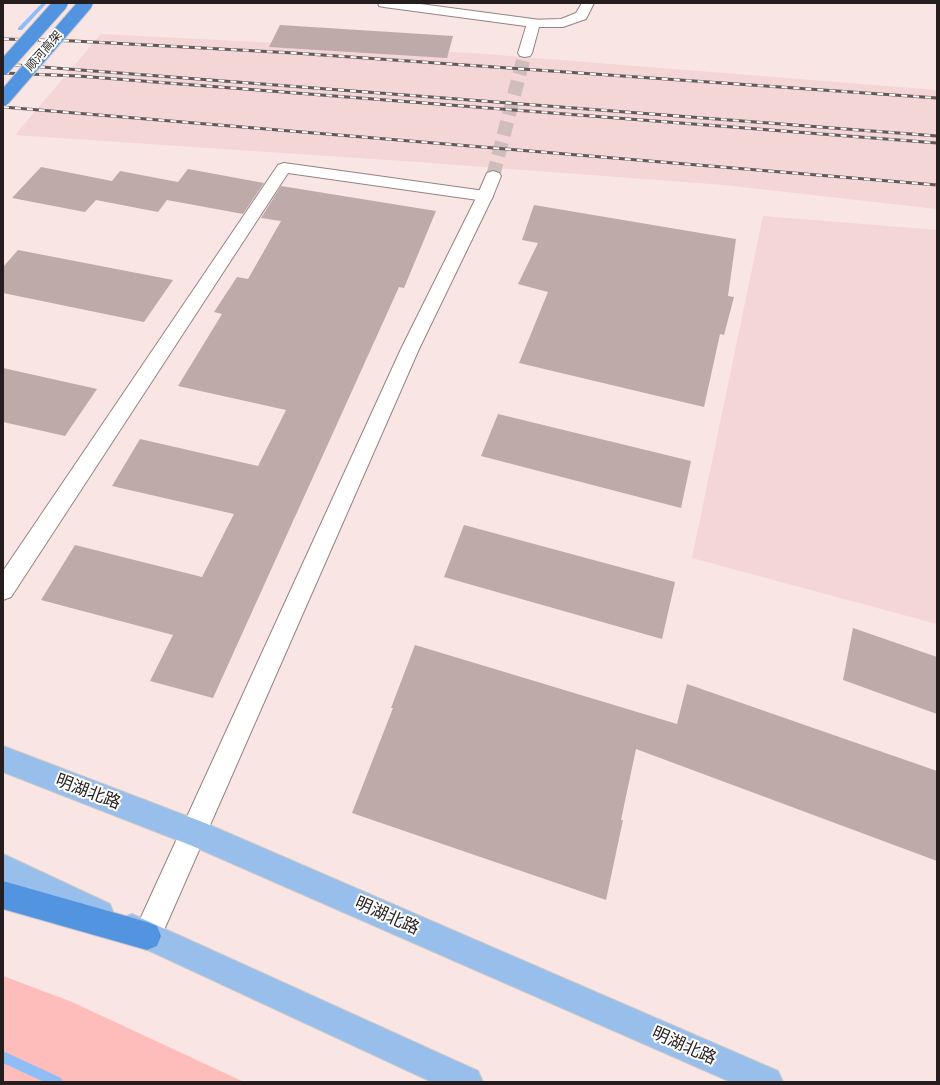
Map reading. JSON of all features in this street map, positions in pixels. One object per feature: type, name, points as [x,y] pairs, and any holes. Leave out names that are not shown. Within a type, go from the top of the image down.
[{"type":"highway","name":"顺河高架","points":[[3,68],[62,3]]},
{"type":"highway","name":"顺河高架","points":[[3,99],[86,3]]},
{"type":"highway","points":[[3,894],[147,936]]},
{"type":"main road","name":"明湖北路","points":[[3,759],[195,833],[767,1082]]},
{"type":"main road","points":[[3,868],[147,936],[467,1082]]},
{"type":"street","points":[[384,3],[533,23],[563,23],[580,16],[588,3]]},
{"type":"street","points":[[525,53],[533,23]]},
{"type":"street","points":[[3,590],[284,168],[489,186],[410,350],[195,833],[147,936]]},
{"type":"shaded area","points":[[101,34],[472,53],[937,90],[937,209],[724,185],[418,162],[15,135]]},
{"type":"shaded area","points":[[763,216],[937,230],[937,624],[692,558]]},
{"type":"shaded area","points":[[3,976],[72,1002],[244,1082],[3,1082]]},
{"type":"building","points":[[280,25],[453,36],[447,58],[269,47]]},
{"type":"building","points":[[41,167],[112,181],[120,171],[178,182],[188,169],[264,183],[243,214],[167,200],[158,212],[96,200],[85,212],[12,198]]},
{"type":"building","points":[[281,186],[436,211],[404,288],[399,287],[213,698],[150,681],[173,635],[41,600],[75,545],[202,577],[234,514],[112,486],[140,439],[258,466],[286,410],[178,386],[222,314],[214,312],[237,277],[248,279],[281,221],[261,218]]},
{"type":"building","points":[[534,205],[736,239],[728,296],[734,297],[724,335],[720,334],[704,407],[519,363],[548,292],[518,284],[538,243],[522,240]]},
{"type":"building","points":[[18,250],[173,280],[144,322],[3,293],[3,267]]},
{"type":"building","points":[[3,368],[97,389],[65,436],[3,422]]},
{"type":"building","points":[[498,414],[691,461],[681,508],[481,456]]},
{"type":"building","points":[[464,525],[675,582],[662,639],[444,577]]},
{"type":"building","points":[[853,628],[937,657],[937,714],[843,680]]},
{"type":"building","points":[[415,645],[677,724],[687,684],[937,771],[937,861],[636,749],[606,900],[352,813],[393,708],[391,708]]},
{"type":"waterway","points":[[20,29],[45,3]]},
{"type":"waterway","points":[[3,1057],[57,1082]]},
{"type":"tunnel","points":[[493,176],[525,53]]},
{"type":"railway","points":[[3,39],[74,41],[294,53],[937,98]]},
{"type":"railway","points":[[3,64],[937,136]]},
{"type":"railway","points":[[3,73],[78,76],[937,143]]},
{"type":"railway","points":[[3,107],[937,185]]}]
